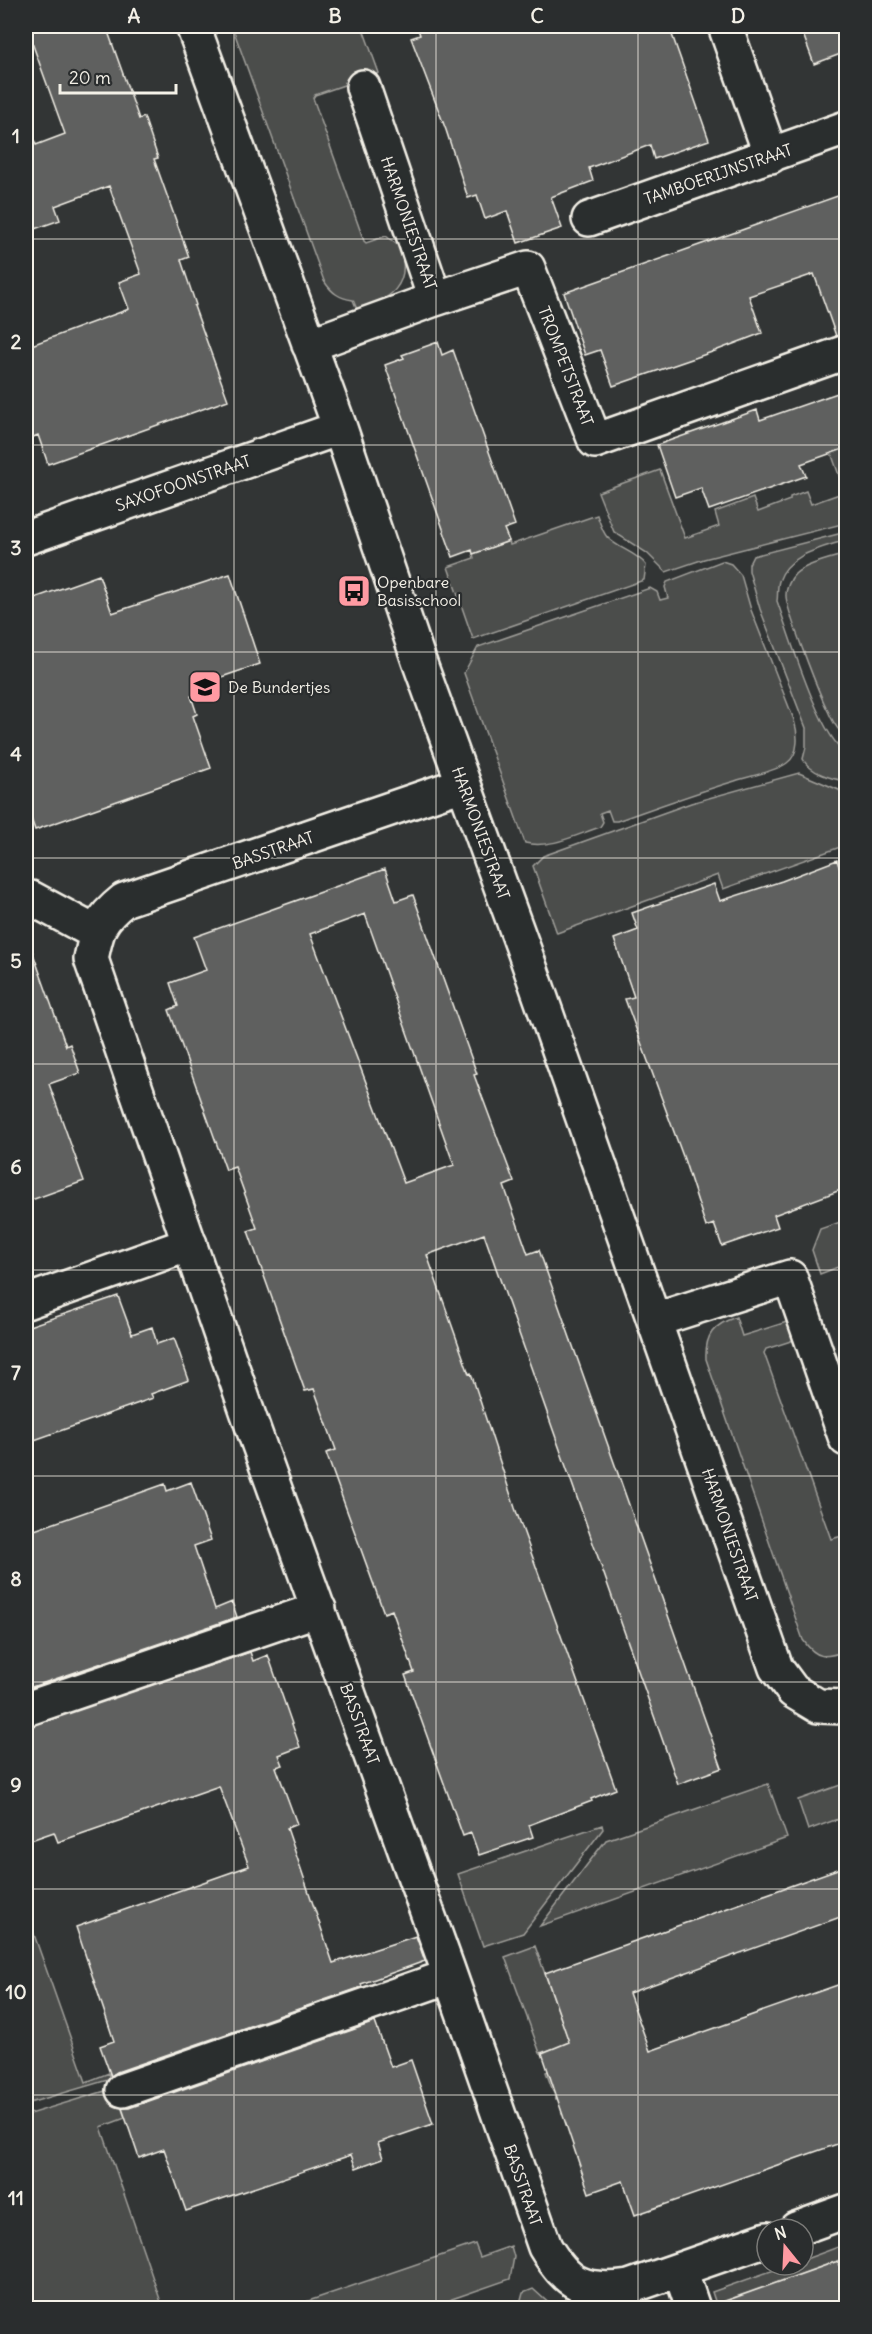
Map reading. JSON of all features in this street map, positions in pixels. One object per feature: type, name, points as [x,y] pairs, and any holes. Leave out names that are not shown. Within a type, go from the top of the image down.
[{"type":"street","name":"HARMONIESTRAAT","points":[[193,26],[340,428],[463,784],[655,1320],[776,1668],[794,1691],[818,1707],[846,1707]]},
{"type":"street","points":[[724,26],[771,156]]},
{"type":"street","name":"HARMONIESTRAAT","points":[[309,345],[435,299],[363,87]]},
{"type":"street","name":"TAMBOERIJNSTRAAT","points":[[589,219],[846,128]]},
{"type":"street","name":"TROMPETSTRAAT","points":[[435,299],[528,268],[595,441],[846,352]]},
{"type":"street","name":"SAXOFOONSTRAAT","points":[[26,537],[340,428]]},
{"type":"street","name":"BASSTRAAT","points":[[463,784],[124,900],[106,915],[96,933],[91,959],[545,2247],[559,2270],[573,2281],[589,2287],[609,2290],[629,2287],[755,2243]]},
{"type":"street","points":[[26,898],[31,898],[96,933]]},
{"type":"street","points":[[26,1302],[190,1244]]},
{"type":"street","points":[[655,1320],[790,1277],[846,1439]]},
{"type":"street","points":[[26,1709],[319,1609]]},
{"type":"street","points":[[123,2090],[450,1976]]},
{"type":"street","points":[[815,2222],[846,2211]]},
{"type":"street","points":[[680,2270],[693,2308]]},
{"type":"shaded area","points":[[232,26],[362,26],[379,73],[315,95],[313,98],[364,241],[366,243],[386,236],[400,247],[403,272],[400,282],[395,290],[379,302],[358,312],[353,300],[336,294],[324,281]]},
{"type":"shaded area","points":[[828,396],[846,447],[846,523],[704,559],[666,572],[647,553],[614,532],[598,492],[660,470],[685,538],[719,526],[715,512],[753,498],[758,512],[790,500],[790,497],[806,491],[811,504],[845,492],[813,402]]},
{"type":"shaded area","points":[[597,515],[607,537],[646,565],[644,580],[473,639],[448,567],[474,558],[473,554],[509,541],[510,545]]},
{"type":"shaded area","points":[[846,532],[846,540],[807,553],[790,564],[779,581],[777,601],[816,706],[836,743],[846,752],[846,781],[816,772],[803,759],[806,747],[806,728],[760,609],[749,564],[753,556]]},
{"type":"shaded area","points":[[846,554],[846,736],[840,732],[824,702],[797,633],[786,595],[790,581],[800,570]]},
{"type":"shaded area","points":[[722,561],[731,564],[741,575],[751,610],[794,720],[797,743],[791,759],[782,766],[769,771],[705,790],[617,821],[612,821],[608,810],[600,813],[603,822],[600,827],[563,840],[544,844],[525,843],[464,673],[478,647],[650,588],[657,592],[660,600],[668,598],[665,587],[667,582]]},
{"type":"shaded area","points":[[799,773],[839,790],[846,797],[846,845],[723,889],[718,875],[557,933],[533,866],[543,856],[691,803]]},
{"type":"shaded area","points":[[846,1220],[846,1264],[820,1274],[812,1250],[820,1229]]},
{"type":"shaded area","points":[[736,1317],[742,1336],[787,1322],[794,1340],[766,1349],[764,1353],[831,1539],[846,1535],[846,1651],[822,1656],[808,1647],[803,1640],[706,1359],[707,1343],[712,1332],[716,1327]]},
{"type":"shaded area","points":[[846,1783],[846,1816],[808,1830],[798,1800]]},
{"type":"shaded area","points":[[768,1784],[787,1838],[540,1926],[606,1840]]},
{"type":"shaded area","points":[[602,1825],[603,1829],[523,1933],[483,1946],[458,1874]]},
{"type":"shaded area","points":[[26,1926],[31,1926],[86,2082],[109,2073],[111,2079],[26,2104]]},
{"type":"shaded area","points":[[535,1946],[586,2088],[556,2099],[546,2072],[558,2068],[552,2049],[540,2053],[505,1957]]},
{"type":"shaded area","points":[[115,2088],[125,2118],[101,2127],[163,2308],[26,2308],[26,2115]]},
{"type":"shaded area","points":[[475,2244],[480,2257],[511,2246],[514,2257],[510,2279],[452,2299],[438,2308],[288,2308]]},
{"type":"shaded area","points":[[846,2244],[846,2258],[815,2269],[815,2256]]},
{"type":"shaded area","points":[[755,2277],[792,2277],[716,2304],[712,2292]]},
{"type":"shaded area","points":[[533,2289],[554,2308],[519,2308],[523,2293]]},
{"type":"building","points":[[26,26],[106,26],[139,119],[144,117],[158,158],[154,159],[189,257],[181,260],[196,305],[194,306],[228,400],[48,464],[38,435],[26,440],[26,347],[129,309],[119,282],[141,274],[109,186],[55,206],[60,220],[26,232],[26,134],[32,133],[36,145],[65,134]]},
{"type":"building","points":[[417,26],[669,26],[709,140],[654,159],[650,145],[589,168],[593,181],[551,197],[562,228],[518,243],[507,211],[485,219],[477,195],[468,198],[446,130],[411,38],[420,35]]},
{"type":"building","points":[[800,26],[846,26],[846,52],[814,64]]},
{"type":"building","points":[[846,193],[846,334],[836,336],[814,274],[749,296],[762,333],[715,351],[613,386],[600,350],[585,355],[564,293]]},
{"type":"building","points":[[438,342],[442,355],[453,350],[515,525],[504,529],[509,541],[473,554],[472,550],[453,557],[385,365],[404,358],[402,355]]},
{"type":"building","points":[[846,390],[846,448],[801,464],[806,476],[709,510],[701,488],[675,497],[657,445],[757,410],[760,420]]},
{"type":"building","points":[[230,574],[260,664],[198,685],[201,692],[191,696],[197,714],[193,716],[211,768],[35,830],[26,804],[26,601],[99,575],[112,613]]},
{"type":"building","points":[[837,860],[846,889],[846,1188],[774,1215],[778,1227],[722,1246],[714,1224],[706,1227],[684,1159],[625,999],[634,997],[614,939],[638,930],[632,913],[714,884],[720,901]]},
{"type":"building","points":[[385,869],[396,901],[413,895],[477,1074],[474,1075],[514,1182],[504,1186],[528,1254],[539,1250],[722,1768],[678,1784],[484,1234],[427,1255],[469,1374],[471,1373],[515,1508],[616,1789],[591,1799],[592,1801],[529,1825],[533,1837],[479,1855],[471,1833],[463,1836],[405,1675],[414,1672],[392,1610],[384,1613],[326,1453],[336,1450],[314,1389],[305,1391],[248,1231],[257,1228],[235,1167],[226,1170],[169,1010],[178,1006],[170,983],[206,970],[194,937]],"holes":[[[365,914],[454,1165],[404,1183],[310,934]]]},
{"type":"building","points":[[30,945],[66,1046],[70,1044],[80,1073],[49,1084],[84,1181],[26,1202],[26,946]]},
{"type":"building","points":[[118,1296],[132,1334],[152,1327],[157,1344],[174,1338],[189,1380],[151,1394],[153,1398],[26,1443],[26,1327]]},
{"type":"building","points":[[191,1482],[211,1540],[194,1546],[215,1609],[232,1602],[237,1617],[26,1689],[26,1533],[165,1484],[167,1491]]},
{"type":"building","points":[[250,1652],[253,1661],[268,1655],[300,1747],[279,1755],[283,1765],[276,1767],[297,1824],[287,1828],[333,1963],[416,1936],[425,1961],[361,1984],[362,1987],[111,2076],[100,2046],[114,2041],[76,1927],[249,1866],[219,1786],[58,1842],[54,1832],[31,1840],[26,1823],[26,1727]]},
{"type":"building","points":[[846,1866],[846,1915],[629,1993],[650,2051],[846,1982],[846,2141],[635,2215],[623,2181],[589,2193],[542,2053],[569,2042],[545,1973]]},
{"type":"building","points":[[375,2022],[391,2067],[411,2060],[433,2124],[378,2143],[383,2158],[356,2168],[351,2155],[186,2211],[164,2149],[139,2158],[122,2108],[129,2108]]},
{"type":"building","points":[[838,2261],[846,2284],[846,2308],[718,2308],[717,2304],[793,2277],[815,2277],[815,2269]]},
{"type":"place","name":"Openbare Basisschool","points":[[354,591]]},
{"type":"place","name":"De Bundertjes","points":[[205,687]]}]
